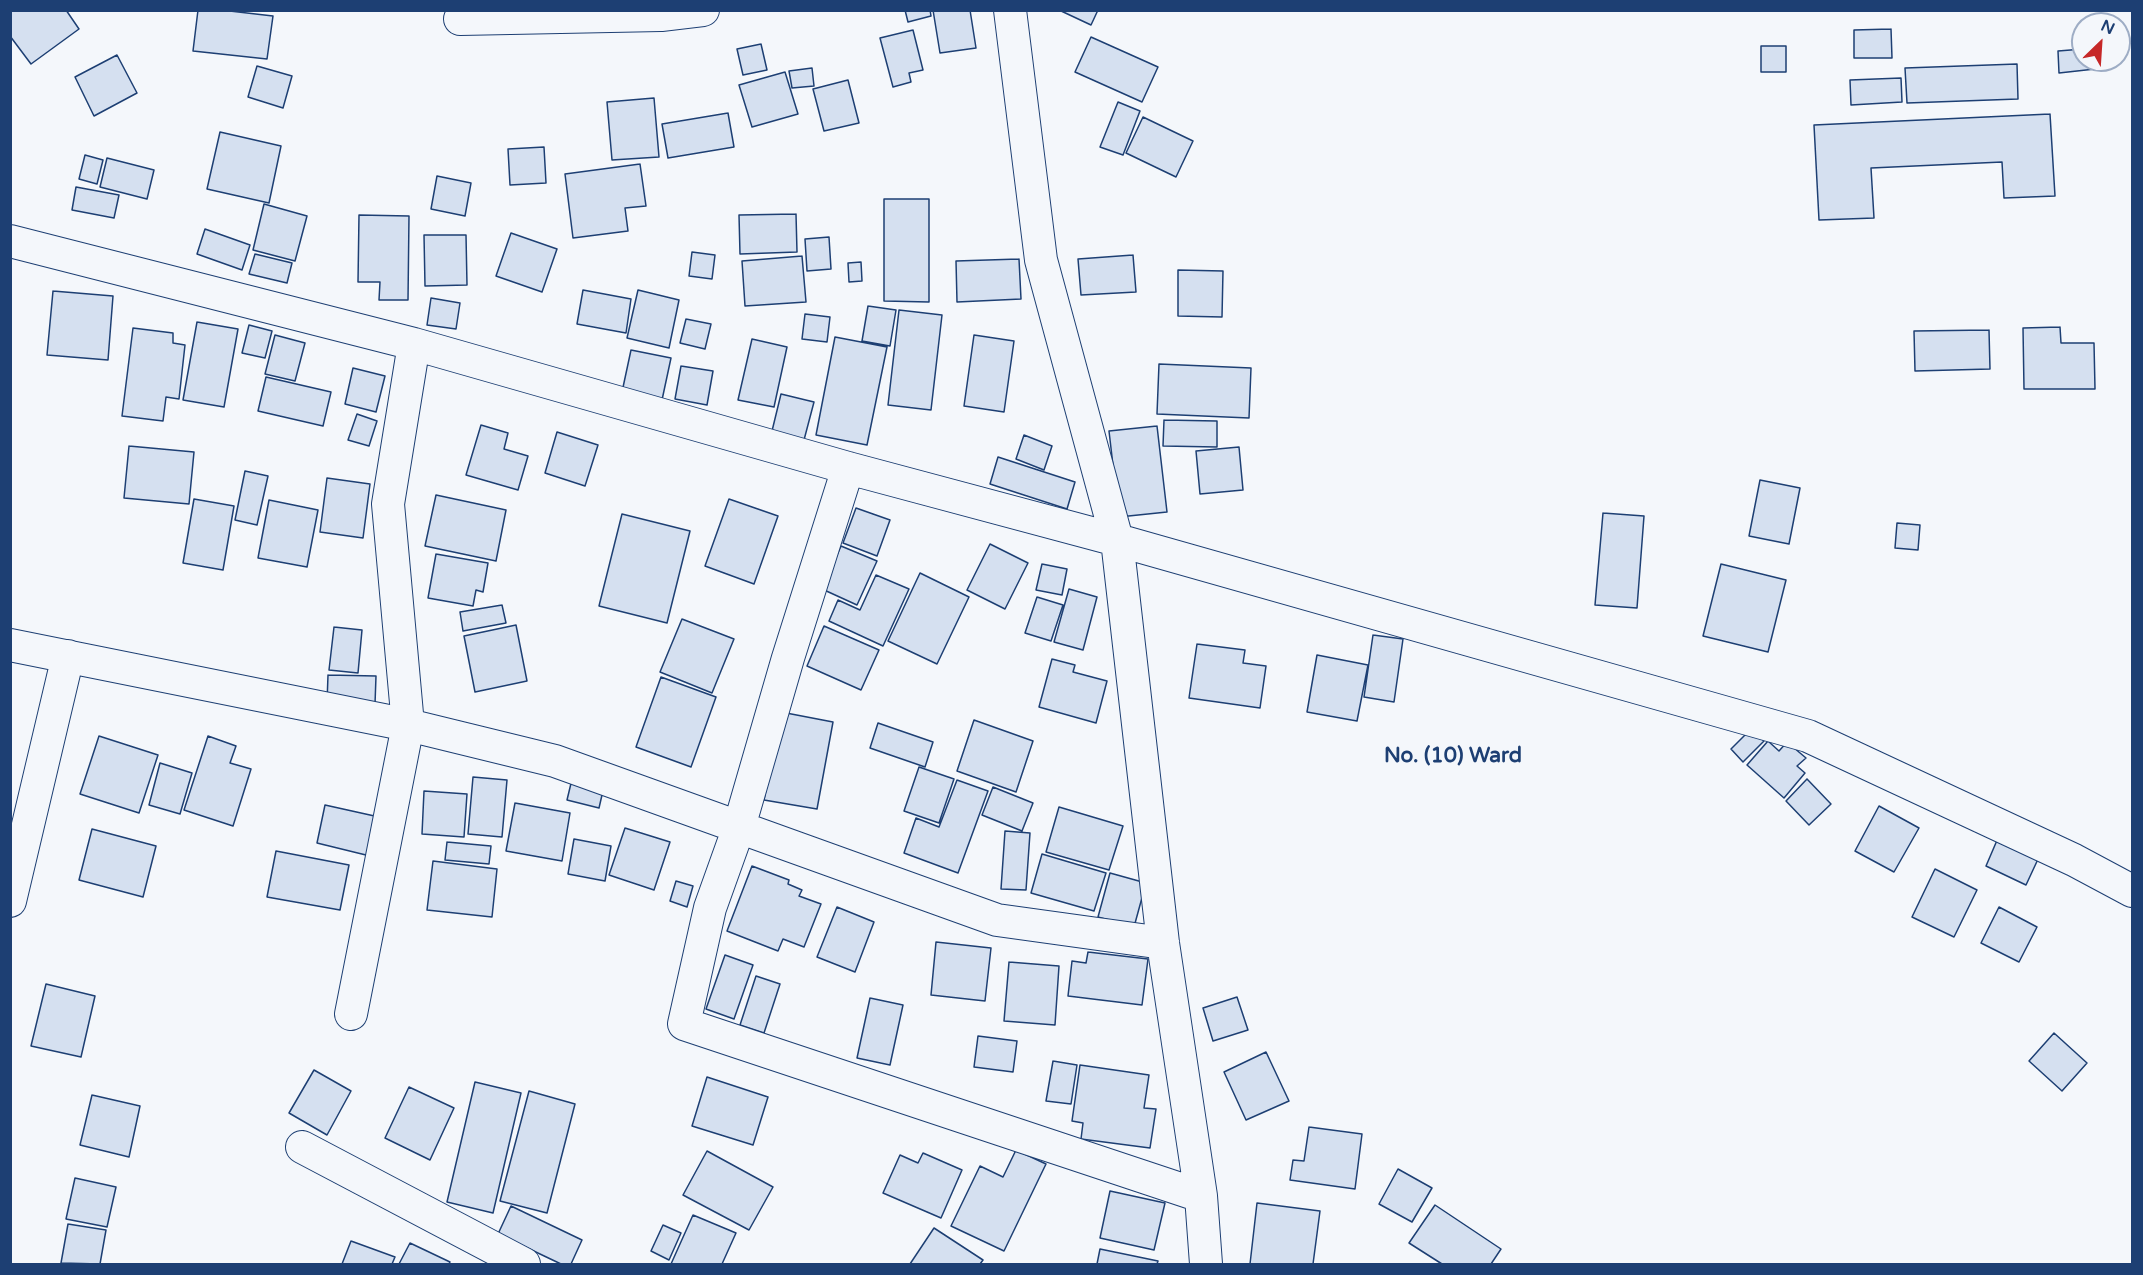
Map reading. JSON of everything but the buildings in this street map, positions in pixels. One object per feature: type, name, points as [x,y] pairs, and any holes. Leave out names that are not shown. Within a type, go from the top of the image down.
[{"type":"street","points":[[460,19],[661,15],[703,10]]},
{"type":"street","points":[[1010,10],[1041,260],[1117,540],[1163,943],[1201,1196],[1206,1264]]},
{"type":"street","points":[[10,241],[414,344],[848,468],[1117,540],[1808,736],[2074,860],[2133,891]]},
{"type":"street","points":[[351,1014],[408,725],[388,504],[414,344]]},
{"type":"street","points":[[848,468],[785,669],[739,827],[710,908],[684,1024],[1201,1196]]},
{"type":"street","points":[[10,645],[408,725],[555,761],[998,920],[1163,943]]},
{"type":"street","points":[[10,901],[68,656]]},
{"type":"street","points":[[302,1148],[524,1264]]},
{"type":"district","name":"No. (10) Ward","points":[[1453,756]]}]
